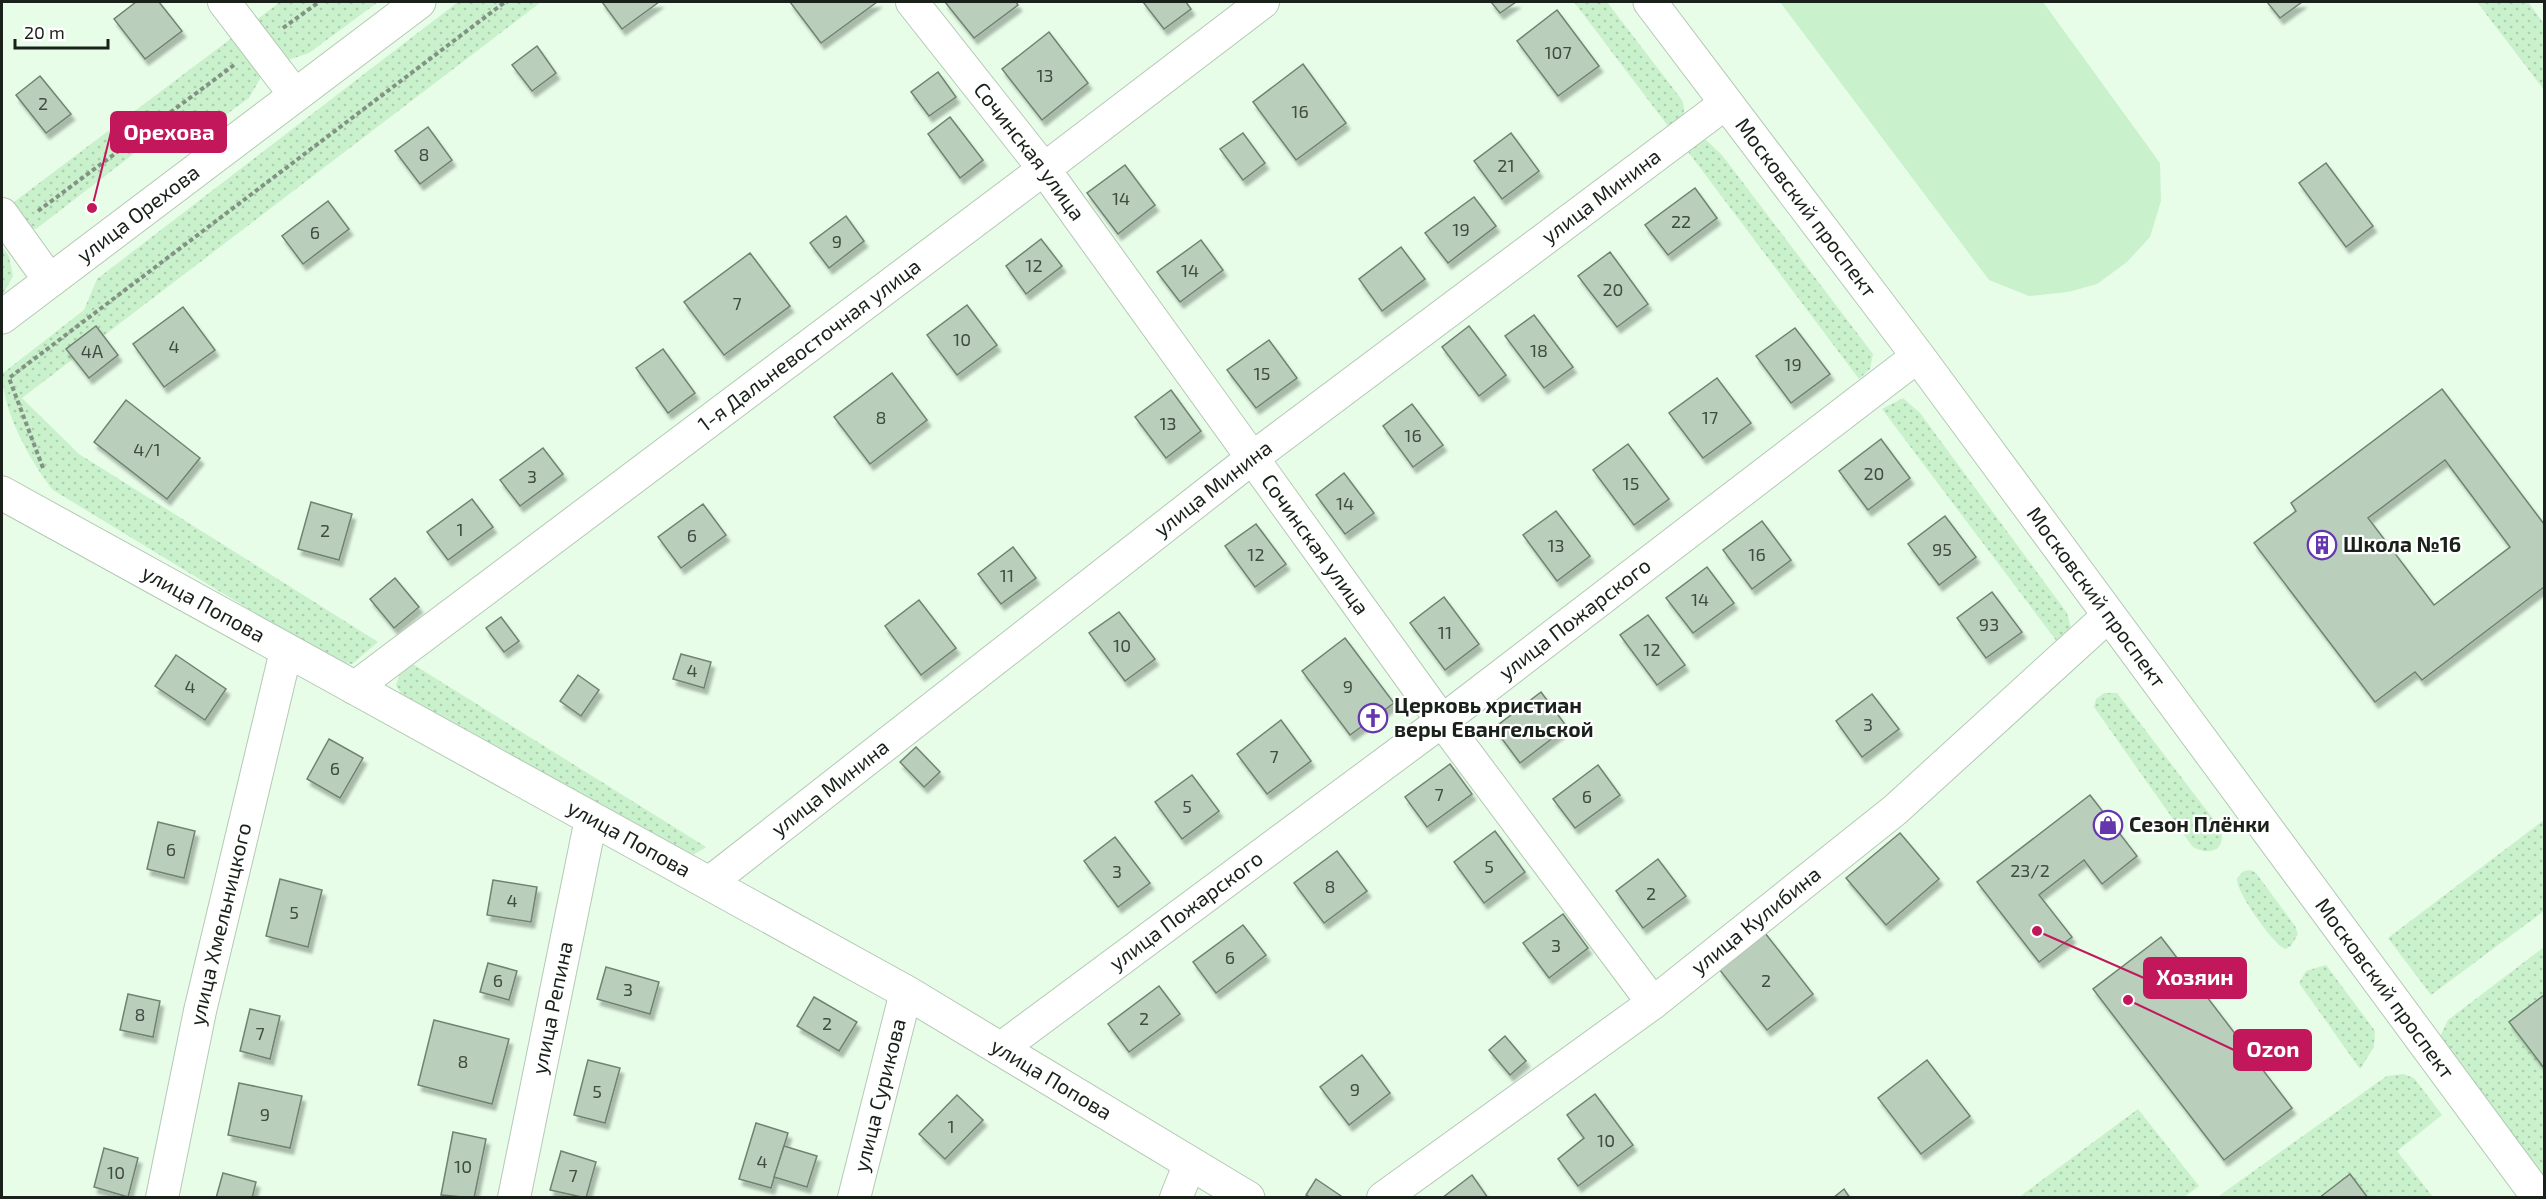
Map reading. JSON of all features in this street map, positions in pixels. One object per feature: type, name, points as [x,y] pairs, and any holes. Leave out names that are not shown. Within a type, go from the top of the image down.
[{"type":"street","points":[[224,2],[295,95]]},
{"type":"street","name":"улица Орехова","points":[[2,317],[419,2]]},
{"type":"street","name":"Сочинская улица","points":[[912,2],[1044,170],[1442,721],[1653,1003]]},
{"type":"street","name":"1-я Дальневосточная улица","points":[[354,688],[1044,170],[1263,2]]},
{"type":"street","name":"Московский проспект","points":[[1650,2],[1918,356],[2539,1197]]},
{"type":"street","name":"улица Минина","points":[[709,884],[1251,459],[1726,103]]},
{"type":"street","points":[[7,222],[50,280]]},
{"type":"street","name":"улица Пожарского","points":[[1000,1049],[1442,721],[1918,356]]},
{"type":"street","name":"улица Попова","points":[[2,493],[906,992],[1248,1197]]},
{"type":"street","name":"улица Кулибина","points":[[1383,1197],[1653,1003],[1930,780],[2108,616]]},
{"type":"street","name":"улица Хмельницкого","points":[[162,1197],[200,1011],[286,651]]},
{"type":"street","name":"улица Репина","points":[[514,1197],[591,819]]},
{"type":"street","name":"улица Сурикова","points":[[854,1197],[906,992]]},
{"type":"street","points":[[1176,1197],[1190,1163]]},
{"type":"path","points":[[7,222],[319,2]]},
{"type":"path","points":[[43,468],[9,378],[505,2]]},
{"type":"green space","points":[[280,2],[378,2],[309,53],[288,60],[281,55],[255,21]]},
{"type":"green space","points":[[458,2],[541,2],[22,398],[79,454],[378,642],[352,664],[336,662],[53,490],[27,451],[12,419],[3,387],[3,373],[84,310],[97,279]]},
{"type":"green space","points":[[1574,2],[1607,2],[1682,100],[1684,110],[1682,117],[1671,130]]},
{"type":"green space","points":[[1780,2],[2043,2],[2160,163],[2161,201],[2150,237],[2127,262],[2097,284],[2068,292],[2029,296],[1989,280]]},
{"type":"green space","points":[[2477,2],[2528,2],[2544,24],[2544,90]]},
{"type":"green space","points":[[233,37],[261,77],[249,98],[201,133],[149,142],[36,229],[27,227],[10,205]]},
{"type":"green space","points":[[1705,139],[1722,155],[1873,354],[1870,369],[1859,379],[1686,149],[1694,141]]},
{"type":"green space","points":[[2,246],[9,257],[13,276],[2,296]]},
{"type":"green space","points":[[1903,398],[1920,413],[2067,613],[2072,632],[2058,643],[1882,409]]},
{"type":"green space","points":[[411,663],[706,847],[693,855],[663,841],[404,699],[396,685],[399,676]]},
{"type":"green space","points":[[2104,693],[2117,693],[2217,824],[2222,837],[2219,847],[2206,851],[2192,846],[2094,707],[2096,699]]},
{"type":"green space","points":[[2544,820],[2544,911],[2431,995],[2388,938]]},
{"type":"green space","points":[[2251,870],[2256,873],[2295,926],[2298,934],[2291,946],[2285,949],[2264,928],[2248,905],[2238,884],[2237,878],[2244,871]]},
{"type":"green space","points":[[2544,947],[2544,995],[2510,1022],[2544,1068],[2544,1189],[2436,1045],[2448,1020]]},
{"type":"green space","points":[[2326,965],[2375,1031],[2374,1047],[2360,1069],[2299,983],[2306,971]]},
{"type":"green space","points":[[2403,1074],[2414,1078],[2442,1115],[2397,1151],[2433,1197],[2368,1197],[2350,1174],[2319,1197],[2216,1198],[2387,1076]]},
{"type":"green space","points":[[2138,1109],[2199,1186],[2184,1197],[2019,1197]]},
{"type":"building","points":[[136,2],[159,2],[182,31],[145,59],[114,19]]},
{"type":"building","points":[[602,2],[659,2],[622,29]]},
{"type":"building","points":[[790,2],[877,2],[821,43]]},
{"type":"building","points":[[945,2],[1016,2],[1018,5],[974,38]]},
{"type":"building","points":[[1143,2],[1186,2],[1191,9],[1164,29]]},
{"type":"building","points":[[1491,2],[1516,2],[1500,13]]},
{"type":"building","points":[[2267,2],[2302,2],[2280,18]]},
{"type":"building","points":[[1557,10],[1599,66],[1558,96],[1517,41]]},
{"type":"building","points":[[1049,32],[1088,83],[1042,120],[1002,69]]},
{"type":"building","points":[[537,46],[556,73],[532,91],[512,65]]},
{"type":"building","points":[[1303,64],[1346,123],[1296,160],[1253,102]]},
{"type":"building","points":[[938,72],[956,97],[929,116],[911,92]]},
{"type":"building","points":[[40,76],[71,114],[46,133],[16,95]]},
{"type":"building","points":[[950,117],[983,160],[960,178],[928,134]]},
{"type":"building","points":[[428,127],[452,160],[420,184],[395,151]]},
{"type":"building","points":[[1243,133],[1265,163],[1243,180],[1220,149]]},
{"type":"building","points":[[1511,133],[1539,171],[1502,199],[1474,161]]},
{"type":"building","points":[[2326,163],[2373,226],[2346,247],[2299,183]]},
{"type":"building","points":[[1125,165],[1155,205],[1118,234],[1087,193]]},
{"type":"building","points":[[1695,188],[1717,218],[1668,255],[1645,225]]},
{"type":"building","points":[[1474,197],[1496,226],[1448,263],[1425,233]]},
{"type":"building","points":[[328,201],[349,229],[303,264],[282,236]]},
{"type":"building","points":[[846,216],[864,241],[829,268],[810,243]]},
{"type":"building","points":[[1041,239],[1062,266],[1026,294],[1006,266]]},
{"type":"building","points":[[1201,240],[1223,270],[1180,302],[1157,272]]},
{"type":"building","points":[[1401,247],[1425,279],[1382,311],[1359,279]]},
{"type":"building","points":[[1610,252],[1648,304],[1617,327],[1578,276]]},
{"type":"building","points":[[750,253],[790,306],[724,355],[684,302]]},
{"type":"building","points":[[967,305],[997,345],[957,375],[927,335]]},
{"type":"building","points":[[183,307],[215,350],[164,387],[133,344]]},
{"type":"building","points":[[1534,315],[1573,367],[1544,388],[1505,336]]},
{"type":"building","points":[[96,326],[118,355],[89,378],[66,349]]},
{"type":"building","points":[[1469,326],[1506,375],[1479,396],[1442,347]]},
{"type":"building","points":[[1795,328],[1830,374],[1791,403],[1756,356]]},
{"type":"building","points":[[1269,340],[1297,378],[1256,408],[1227,370]]},
{"type":"building","points":[[663,349],[695,393],[668,413],[636,368]]},
{"type":"building","points":[[892,373],[927,420],[870,464],[834,417]]},
{"type":"building","points":[[1717,378],[1751,423],[1703,458],[1669,413]]},
{"type":"building","name":"Школа №16","points":[[2442,389],[2544,524],[2544,587],[2422,680],[2415,672],[2375,702],[2254,543],[2296,511],[2291,503]],"holes":[[[2445,460],[2510,547],[2434,605],[2368,518]]]},
{"type":"building","points":[[1171,390],[1201,431],[1166,458],[1135,417]]},
{"type":"building","points":[[126,400],[200,458],[167,499],[94,442]]},
{"type":"building","points":[[1412,404],[1443,445],[1413,467],[1383,426]]},
{"type":"building","points":[[1881,439],[1910,478],[1868,510],[1839,471]]},
{"type":"building","points":[[1628,444],[1669,499],[1634,525],[1593,470]]},
{"type":"building","points":[[543,448],[563,474],[520,506],[500,480]]},
{"type":"building","points":[[1344,473],[1374,513],[1345,534],[1316,495]]},
{"type":"building","points":[[472,499],[493,527],[448,560],[427,532]]},
{"type":"building","points":[[311,502],[352,514],[339,560],[298,549]]},
{"type":"building","points":[[703,504],[726,535],[681,568],[658,537]]},
{"type":"building","points":[[1556,511],[1590,556],[1557,581],[1523,535]]},
{"type":"building","points":[[1945,516],[1976,557],[1939,585],[1908,544]]},
{"type":"building","points":[[1762,521],[1791,560],[1752,589],[1723,550]]},
{"type":"building","points":[[1256,524],[1286,564],[1255,587],[1225,546]]},
{"type":"building","points":[[1013,547],[1036,578],[1001,604],[978,574]]},
{"type":"building","points":[[1707,567],[1734,603],[1693,633],[1666,598]]},
{"type":"building","points":[[395,578],[419,607],[394,628],[370,599]]},
{"type":"building","points":[[1992,592],[2022,632],[1986,658],[1957,618]]},
{"type":"building","points":[[1444,597],[1479,644],[1445,670],[1410,623]]},
{"type":"building","points":[[919,600],[956,648],[921,675],[885,626]]},
{"type":"building","points":[[1119,612],[1155,659],[1125,681],[1089,633]]},
{"type":"building","points":[[1648,615],[1685,665],[1657,685],[1620,635]]},
{"type":"building","points":[[501,617],[519,641],[504,652],[486,628]]},
{"type":"building","points":[[1345,638],[1394,703],[1350,735],[1302,671]]},
{"type":"building","points":[[681,654],[711,662],[704,688],[673,679]]},
{"type":"building","points":[[176,655],[226,689],[205,720],[155,686]]},
{"type":"building","points":[[578,675],[599,690],[581,716],[560,701]]},
{"type":"building","points":[[1541,692],[1567,727],[1520,763],[1494,728]]},
{"type":"building","points":[[1872,694],[1899,729],[1862,757],[1836,721]]},
{"type":"building","points":[[1281,720],[1311,761],[1267,794],[1237,754]]},
{"type":"building","points":[[329,739],[363,758],[340,798],[307,779]]},
{"type":"building","points":[[916,747],[940,772],[924,787],[900,762]]},
{"type":"building","points":[[1450,764],[1472,794],[1427,827],[1405,797]]},
{"type":"building","points":[[1598,765],[1620,795],[1575,828],[1553,799]]},
{"type":"building","points":[[1192,775],[1219,811],[1182,839],[1155,802]]},
{"type":"building","points":[[2090,795],[2137,856],[2102,884],[2084,860],[2039,895],[2072,937],[2039,962],[1977,882]]},
{"type":"building","points":[[158,822],[195,831],[184,878],[147,869]]},
{"type":"building","points":[[1495,831],[1525,872],[1484,903],[1454,862]]},
{"type":"building","points":[[1900,833],[1939,879],[1886,925],[1846,878]]},
{"type":"building","points":[[1115,837],[1150,883],[1118,907],[1084,861]]},
{"type":"building","points":[[1337,851],[1367,891],[1324,923],[1294,883]]},
{"type":"building","points":[[1658,859],[1686,896],[1643,928],[1616,891]]},
{"type":"building","points":[[280,879],[322,890],[308,947],[266,936]]},
{"type":"building","points":[[493,880],[537,887],[531,922],[487,915]]},
{"type":"building","points":[[1563,914],[1588,948],[1549,978],[1523,943]]},
{"type":"building","points":[[1243,925],[1266,955],[1216,993],[1193,962]]},
{"type":"building","points":[[1765,933],[1813,994],[1767,1030],[1719,969]]},
{"type":"building","points":[[2161,937],[2292,1108],[2224,1160],[2093,989]]},
{"type":"building","points":[[488,963],[517,971],[509,1000],[480,992]]},
{"type":"building","points":[[606,967],[659,982],[650,1014],[597,999]]},
{"type":"building","points":[[1159,986],[1180,1014],[1129,1052],[1108,1024]]},
{"type":"building","points":[[128,994],[160,1001],[153,1037],[120,1030]]},
{"type":"building","points":[[2544,995],[2544,1068],[2509,1022]]},
{"type":"building","points":[[814,997],[857,1022],[839,1051],[797,1026]]},
{"type":"building","points":[[250,1009],[280,1016],[270,1059],[240,1051]]},
{"type":"building","points":[[434,1020],[509,1039],[492,1104],[418,1085]]},
{"type":"building","points":[[1505,1036],[1526,1061],[1510,1075],[1489,1050]]},
{"type":"building","points":[[1362,1055],[1390,1093],[1349,1125],[1320,1087]]},
{"type":"building","points":[[588,1060],[620,1068],[605,1123],[574,1115]]},
{"type":"building","points":[[1927,1060],[1970,1116],[1921,1154],[1878,1098]]},
{"type":"building","points":[[239,1083],[302,1096],[290,1148],[228,1135]]},
{"type":"building","points":[[1595,1094],[1633,1145],[1578,1186],[1558,1159],[1584,1138],[1567,1115]]},
{"type":"building","points":[[957,1095],[983,1120],[945,1159],[919,1134]]},
{"type":"building","points":[[756,1123],[788,1133],[771,1188],[739,1179]]},
{"type":"building","points":[[453,1132],[486,1139],[474,1198],[441,1195]]},
{"type":"building","points":[[784,1146],[817,1156],[807,1187],[774,1177]]},
{"type":"building","points":[[104,1148],[138,1158],[128,1197],[94,1187]]},
{"type":"building","points":[[561,1151],[596,1162],[586,1198],[550,1190]]},
{"type":"building","points":[[223,1173],[256,1182],[252,1198],[216,1198]]},
{"type":"building","points":[[2350,1174],[2368,1198],[2319,1198]]},
{"type":"building","points":[[1472,1175],[1488,1198],[1442,1198]]},
{"type":"building","points":[[1316,1179],[1341,1196],[1340,1198],[1311,1198],[1306,1195]]},
{"type":"building","points":[[1844,1189],[1850,1198],[1833,1198]]},
{"type":"place","name":"Орехова","points":[[92,208]]},
{"type":"place","name":"Школа №16","points":[[2322,545]]},
{"type":"place","name":"Церковь христиан веры Евангельской","points":[[1373,718]]},
{"type":"place","name":"Сезон Плёнки","points":[[2108,825]]},
{"type":"place","name":"Хозяин","points":[[2037,931]]},
{"type":"place","name":"Ozon","points":[[2128,1000]]}]
